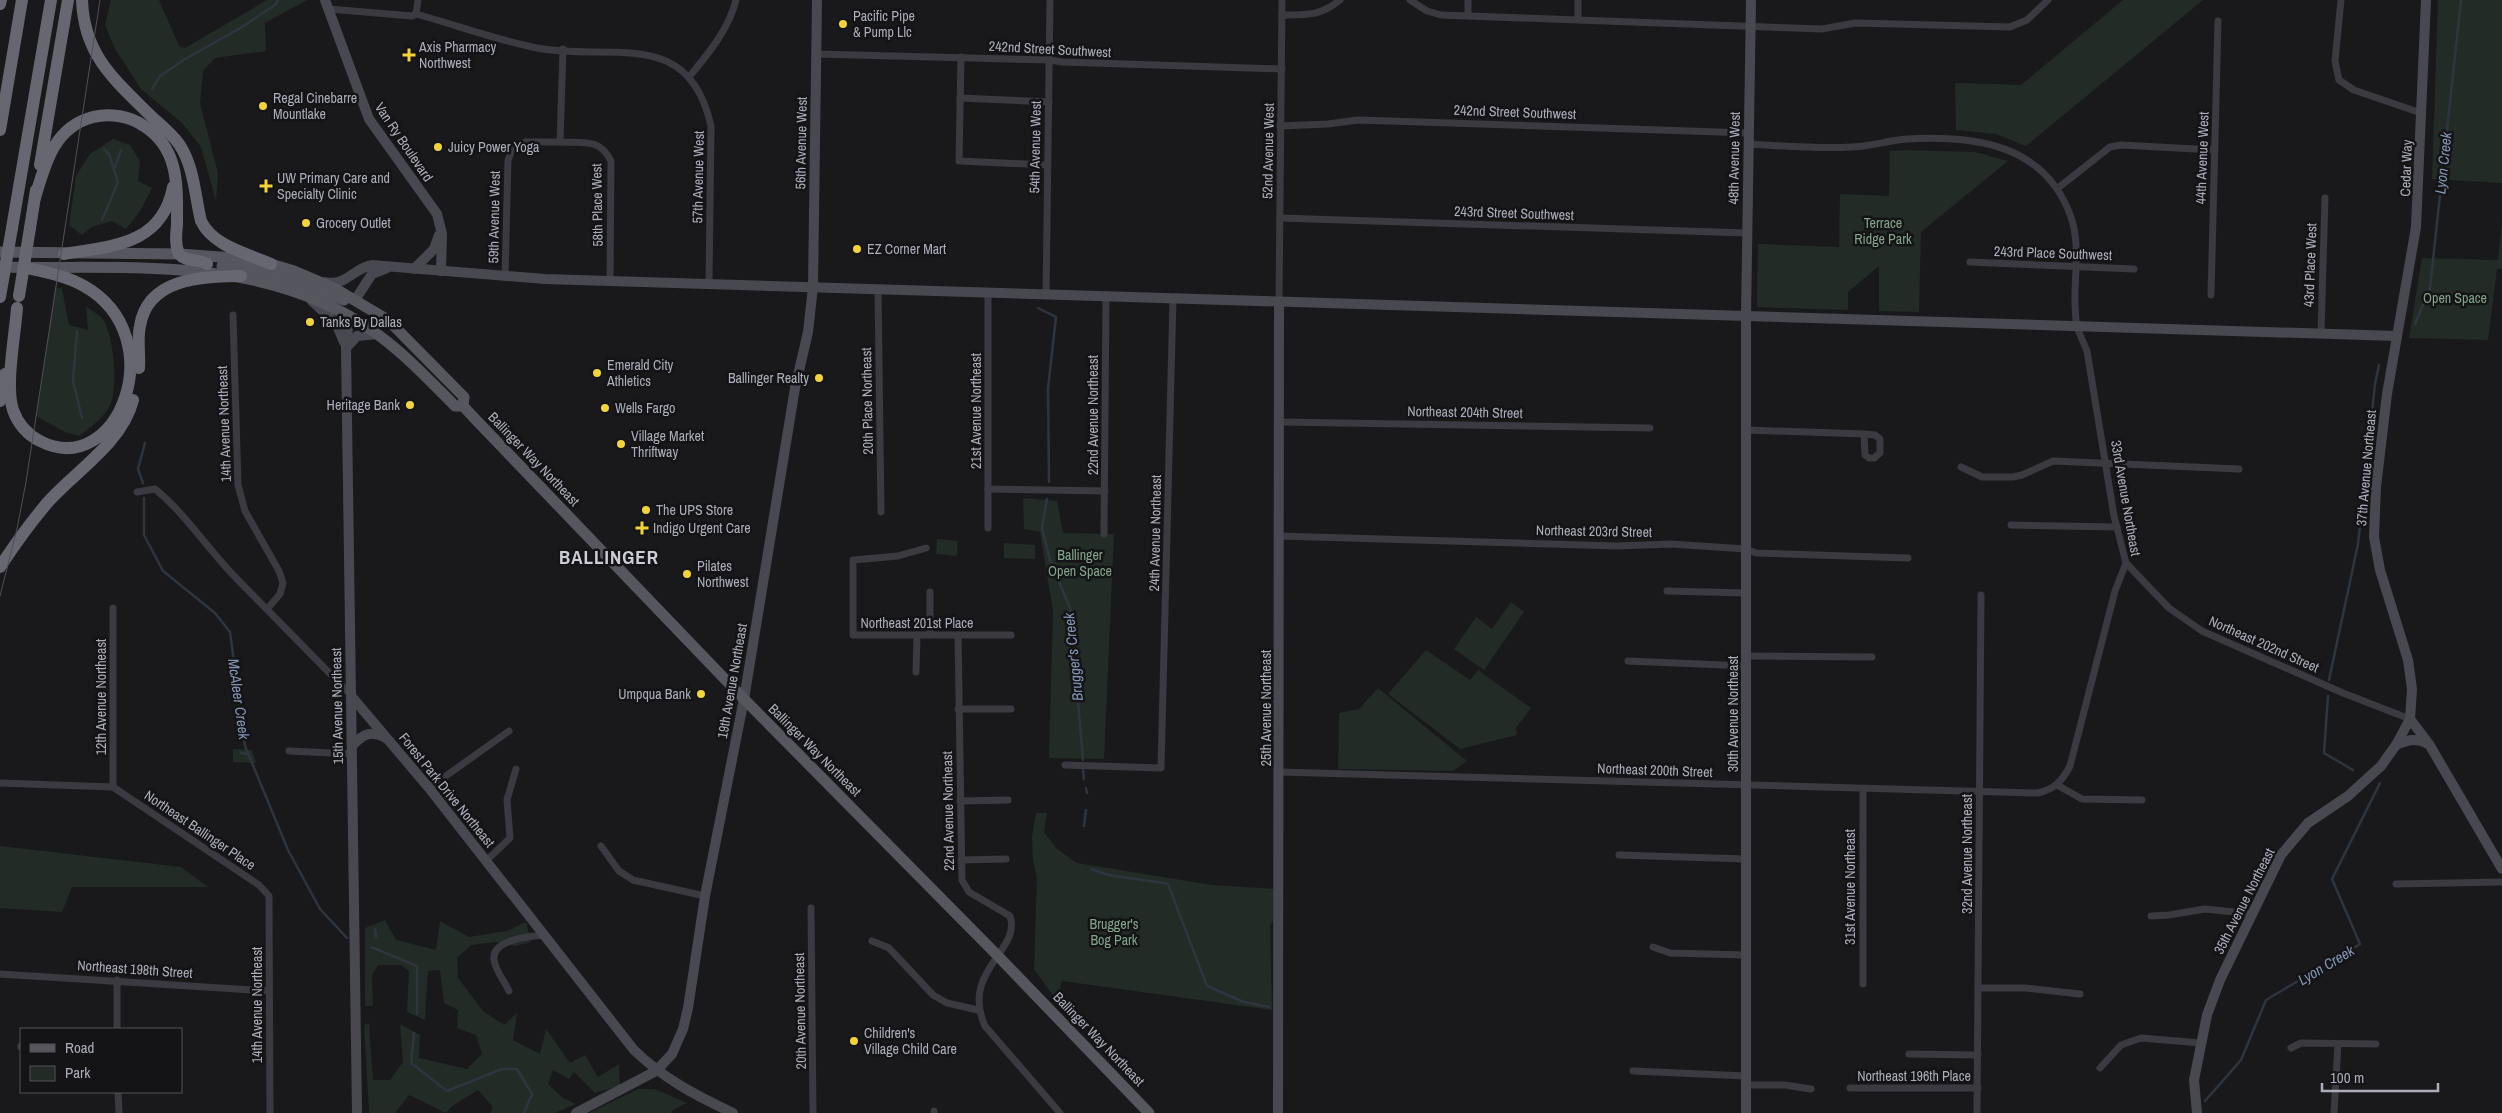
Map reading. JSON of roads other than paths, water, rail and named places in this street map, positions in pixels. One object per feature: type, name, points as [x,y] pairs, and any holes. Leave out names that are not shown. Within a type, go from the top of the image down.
[{"type":"highway","points":[[0,4],[1,0]]},
{"type":"highway","points":[[0,130],[22,0]]},
{"type":"highway","points":[[0,298],[51,0]]},
{"type":"highway","points":[[0,402],[68,0]]},
{"type":"highway","points":[[82,0],[87,37],[104,68],[172,136],[182,150],[189,166],[201,221],[205,229],[223,244],[271,264]]},
{"type":"highway","points":[[35,198],[52,148],[62,135],[86,120],[107,115],[130,119],[153,132],[168,152],[177,176],[176,244],[179,254],[187,260],[202,261],[207,264]]},
{"type":"highway","points":[[64,254],[125,242],[142,235],[154,226],[164,213],[171,197],[173,177],[168,152]]},
{"type":"highway","points":[[18,302],[10,393],[16,417],[31,435],[52,446],[77,446],[94,439],[113,421],[128,391],[131,364],[125,333],[115,313],[93,291],[66,278],[26,268]]},
{"type":"highway","points":[[0,567],[48,502],[111,440],[124,423],[138,378],[140,325],[152,301],[164,289],[185,280],[241,276]]},
{"type":"main road","name":"Ballinger Way Northeast","points":[[0,252],[179,254],[234,258],[271,264],[319,281],[388,320],[464,397],[463,406]]},
{"type":"main road","points":[[134,269],[158,264],[201,266],[207,264],[270,273],[342,300],[355,300]]},
{"type":"main road","points":[[0,267],[204,271],[241,276],[304,294],[350,316],[367,315],[399,340],[418,350]]},
{"type":"main road","name":"15th Avenue Northeast","points":[[350,316],[355,300]]},
{"type":"main road","name":"Ballinger Way Northeast","points":[[350,316],[377,334],[414,364],[455,406],[463,406],[744,699],[997,955],[1149,1113]]},
{"type":"street","points":[[416,14],[418,0]]},
{"type":"street","points":[[327,5],[412,16],[416,14],[538,48],[650,54],[669,63],[689,77],[712,50],[733,11],[736,0]]},
{"type":"street","name":"56th Avenue West","points":[[813,287],[817,0]]},
{"type":"street","name":"54th Avenue West","points":[[1046,295],[1050,0]]},
{"type":"street","name":"52nd Avenue West","points":[[1279,302],[1282,0]]},
{"type":"street","points":[[1282,15],[1310,15],[1328,10],[1340,0]]},
{"type":"street","points":[[1410,0],[1427,10],[1441,15],[1822,29],[1855,23],[2010,27],[2027,20],[2048,0]]},
{"type":"street","points":[[1468,0],[1468,15]]},
{"type":"street","points":[[1578,0],[1578,19]]},
{"type":"street","name":"48th Avenue West","points":[[1746,316],[1751,0]]},
{"type":"street","points":[[2341,0],[2335,62],[2339,80],[2347,86],[2421,113]]},
{"type":"street","name":"Cedar Way","points":[[2397,336],[2416,227],[2426,0]]},
{"type":"street","name":"Van Ry Boulevard","points":[[327,5],[362,105],[369,119],[404,171],[434,208],[441,227],[441,271]]},
{"type":"street","name":"44th Avenue West","points":[[2211,296],[2218,21]]},
{"type":"street","points":[[560,142],[563,49]]},
{"type":"street","name":"242nd Street Southwest","points":[[816,54],[1050,60],[1082,63],[1282,69]]},
{"type":"street","points":[[962,58],[959,161],[1047,165]]},
{"type":"street","name":"57th Avenue West","points":[[689,77],[708,109],[711,126],[709,283]]},
{"type":"street","points":[[960,98],[1049,102]]},
{"type":"street","name":"242nd Street Southwest","points":[[1280,126],[1328,124],[1358,120],[1749,139],[1850,147],[1906,139],[1983,142],[2020,155],[2040,170],[2058,188]]},
{"type":"street","name":"59th Avenue West","points":[[505,277],[508,161],[512,149],[525,142],[560,142]]},
{"type":"street","name":"58th Place West","points":[[560,142],[593,144],[605,149],[611,161],[610,281]]},
{"type":"street","points":[[2077,326],[2074,228],[2058,188],[2110,147],[2121,145],[2214,150]]},
{"type":"street","name":"43rd Place West","points":[[2321,333],[2325,198]]},
{"type":"street","name":"243rd Street Southwest","points":[[1280,218],[1747,233]]},
{"type":"street","points":[[414,269],[434,249],[441,227]]},
{"type":"street","name":"243rd Place Southwest","points":[[1970,262],[2134,269]]},
{"type":"street","points":[[319,281],[340,282],[364,266],[505,277],[610,281],[2397,336]]},
{"type":"street","points":[[355,300],[372,274],[392,268]]},
{"type":"street","name":"19th Avenue Northeast","points":[[656,1071],[672,1054],[683,1030],[688,1008],[705,896],[744,699],[795,388],[808,332],[813,287]]},
{"type":"street","name":"20th Place Northeast","points":[[878,290],[881,512]]},
{"type":"street","name":"21st Avenue Northeast","points":[[988,293],[988,528]]},
{"type":"street","points":[[304,294],[336,324],[346,348],[357,336],[377,334]]},
{"type":"street","name":"22nd Avenue Northeast","points":[[1104,534],[1106,297]]},
{"type":"street","name":"24th Avenue Northeast","points":[[1065,765],[1161,768],[1173,299]]},
{"type":"street","name":"25th Avenue Northeast","points":[[1278,1113],[1279,302]]},
{"type":"street","name":"14th Avenue Northeast","points":[[232,315],[238,485],[245,512],[279,571],[283,583],[280,594],[268,608]]},
{"type":"street","name":"15th Avenue Northeast","points":[[350,316],[346,348],[357,1113]]},
{"type":"street","name":"30th Avenue Northeast","points":[[1746,316],[1746,1113]]},
{"type":"street","name":"33rd Avenue Northeast","points":[[2057,785],[2070,766],[2115,590],[2126,563],[2117,527],[2087,351],[2077,326]]},
{"type":"street","name":"37th Avenue Northeast","points":[[2397,336],[2376,487],[2374,537],[2380,570],[2408,660],[2412,689],[2410,719]]},
{"type":"street","name":"Northeast 204th Street","points":[[1280,422],[1650,428]]},
{"type":"street","points":[[1746,430],[1864,434]]},
{"type":"street","points":[[1961,467],[1982,477],[2013,478],[2022,476],[2053,461],[2239,469]]},
{"type":"street","name":"Forest Park Drive Northeast","points":[[137,492],[155,489],[173,503],[236,579],[268,608],[352,697],[430,788],[634,1050],[656,1071],[685,1090],[733,1113]]},
{"type":"street","points":[[988,489],[1104,491]]},
{"type":"street","points":[[2011,525],[2117,527]]},
{"type":"street","name":"Northeast 203rd Street","points":[[1279,536],[1617,546],[1671,544],[1746,549],[1756,553],[1908,558]]},
{"type":"street","name":"Northeast 201st Place","points":[[926,548],[898,556],[852,560],[853,635],[1011,635]]},
{"type":"street","name":"Northeast 202nd Street","points":[[2126,563],[2169,608],[2202,631],[2343,693],[2410,719]]},
{"type":"street","points":[[930,592],[930,636]]},
{"type":"street","points":[[1667,592],[1746,593]]},
{"type":"street","name":"32nd Avenue Northeast","points":[[1977,1113],[1981,595]]},
{"type":"street","name":"12th Avenue Northeast","points":[[113,787],[114,608]]},
{"type":"street","name":"22nd Avenue Northeast","points":[[958,635],[962,880],[969,892],[1010,916],[1013,925],[1011,936],[997,955]]},
{"type":"street","points":[[916,672],[917,636]]},
{"type":"street","points":[[1628,661],[1747,661],[1872,657]]},
{"type":"street","points":[[958,709],[1011,709]]},
{"type":"street","points":[[2410,719],[2429,744],[2502,869]]},
{"type":"street","name":"35th Avenue Northeast","points":[[2197,1113],[2194,1080],[2201,1043],[2220,980],[2281,855],[2308,823],[2348,796],[2381,766],[2396,745],[2410,719]]},
{"type":"street","points":[[430,788],[509,731]]},
{"type":"street","points":[[288,751],[352,750],[367,733],[375,733],[389,740]]},
{"type":"street","points":[[2396,745],[2420,739],[2429,744]]},
{"type":"street","points":[[486,861],[510,838],[507,800],[516,770]]},
{"type":"street","name":"Northeast 200th Street","points":[[1279,772],[2038,793],[2057,785]]},
{"type":"street","points":[[0,783],[113,787]]},
{"type":"street","points":[[2057,785],[2082,799],[2142,800]]},
{"type":"street","name":"Northeast Ballinger Place","points":[[113,787],[259,885],[269,896]]},
{"type":"street","name":"31st Avenue Northeast","points":[[1863,789],[1863,984]]},
{"type":"street","points":[[960,801],[1008,800]]},
{"type":"street","points":[[601,846],[619,871],[633,880],[705,896]]},
{"type":"street","points":[[1619,855],[1745,859]]},
{"type":"street","points":[[961,860],[1006,859]]},
{"type":"street","points":[[2396,884],[2502,882]]},
{"type":"street","name":"14th Avenue Northeast","points":[[269,896],[270,1113]]},
{"type":"street","name":"20th Avenue Northeast","points":[[811,908],[814,1113]]},
{"type":"street","points":[[2151,916],[2169,915],[2206,908],[2253,914]]},
{"type":"street","points":[[509,992],[494,961],[494,954],[500,947],[512,940],[545,936]]},
{"type":"street","points":[[872,941],[889,948],[933,995],[947,1003],[978,1010]]},
{"type":"street","points":[[1653,947],[1670,953],[1745,955]]},
{"type":"street","points":[[997,955],[982,979],[978,1010],[985,1026],[1060,1113]]},
{"type":"street","name":"Northeast 198th Street","points":[[0,974],[268,991]]},
{"type":"street","points":[[117,980],[117,1028]]},
{"type":"street","points":[[1978,988],[2025,988],[2080,994]]},
{"type":"street","points":[[2100,1068],[2121,1045],[2141,1038],[2201,1043]]},
{"type":"street","points":[[2291,1048],[2301,1043],[2376,1044]]},
{"type":"street","points":[[2334,1113],[2338,1044]]},
{"type":"street","points":[[1909,1054],[1978,1055]]},
{"type":"street","points":[[576,1113],[656,1071]]},
{"type":"street","points":[[1633,1071],[1811,1089]]},
{"type":"street","name":"Northeast 196th Place","points":[[1850,1088],[1978,1088]]},
{"type":"street","points":[[118,1093],[118,1113]]},
{"type":"waterway","points":[[152,89],[160,76],[185,59],[242,27],[275,5],[278,0]]},
{"type":"waterway","name":"Lyon Creek","points":[[2415,324],[2430,288],[2461,0]]},
{"type":"waterway","name":"McAleer Creek","points":[[102,220],[118,182],[109,154],[104,149]]},
{"type":"waterway","points":[[115,167],[121,150]]},
{"type":"waterway","name":"Brugger's Creek","points":[[1038,308],[1056,317],[1048,388],[1049,482]]},
{"type":"waterway","name":"McAleer Creek","points":[[77,331],[73,381],[82,418]]},
{"type":"waterway","name":"Lyon Creek","points":[[2329,680],[2358,544],[2375,384],[2379,365]]},
{"type":"waterway","name":"McAleer Creek","points":[[143,483],[138,469],[145,443]]},
{"type":"waterway","name":"McAleer Creek","points":[[144,498],[144,535],[163,571],[215,613],[230,632],[245,746],[288,850],[320,909],[347,938]]},
{"type":"waterway","name":"Brugger's Creek","points":[[1047,499],[1042,528],[1050,560],[1070,608],[1083,760]]},
{"type":"waterway","name":"Lyon Creek","points":[[2328,696],[2324,753],[2353,770]]},
{"type":"waterway","name":"McAleer Creek","points":[[241,753],[249,754]]},
{"type":"waterway","name":"Brugger's Creek","points":[[1083,770],[1084,779]]},
{"type":"waterway","name":"Lyon Creek","points":[[2205,1101],[2241,1060],[2266,1000],[2360,944],[2332,879],[2380,783]]},
{"type":"waterway","name":"Brugger's Creek","points":[[1086,788],[1087,793]]},
{"type":"waterway","name":"Brugger's Creek","points":[[1084,826],[1086,810]]},
{"type":"waterway","name":"Brugger's Creek","points":[[1092,869],[1120,877],[1168,884],[1207,986],[1244,1002],[1269,1007]]},
{"type":"waterway","points":[[375,929],[376,937]]},
{"type":"waterway","name":"McAleer Creek","points":[[371,947],[417,966],[417,1014]]},
{"type":"waterway","name":"McAleer Creek","points":[[414,1033],[411,1063],[447,1091],[502,1069],[517,1069],[532,1094],[524,1113]]},
{"type":"tram line","points":[[0,596],[17,529],[26,482],[100,0]]},
{"type":"place","name":"Pacific Pipe & Pump Llc","points":[[843,24]]},
{"type":"place","name":"Axis Pharmacy Northwest","points":[[409,55]]},
{"type":"place","name":"Regal Cinebarre Mountlake","points":[[263,106]]},
{"type":"place","name":"Juicy Power Yoga","points":[[438,147]]},
{"type":"place","name":"UW Primary Care and Specialty Clinic","points":[[266,186]]},
{"type":"place","name":"Grocery Outlet","points":[[306,223]]},
{"type":"place","name":"EZ Corner Mart","points":[[857,249]]},
{"type":"place","name":"Tanks By Dallas","points":[[310,322]]},
{"type":"place","name":"Emerald City Athletics","points":[[597,373]]},
{"type":"place","name":"Ballinger Realty","points":[[819,378]]},
{"type":"place","name":"Heritage Bank","points":[[410,405]]},
{"type":"place","name":"Wells Fargo","points":[[605,408]]},
{"type":"place","name":"Village Market Thriftway","points":[[621,444]]},
{"type":"place","name":"The UPS Store","points":[[646,510]]},
{"type":"place","name":"Indigo Urgent Care","points":[[642,528]]},
{"type":"place","name":"Pilates Northwest","points":[[687,574]]},
{"type":"place","name":"Umpqua Bank","points":[[701,694]]},
{"type":"place","name":"Children's Village Child Care","points":[[854,1041]]},
{"type":"district","name":"BALLINGER","points":[[609,557]]},
{"type":"park label","name":"Terrace Ridge Park","points":[[1883,232]]},
{"type":"park label","name":"Open Space","points":[[2455,298]]},
{"type":"park label","name":"Ballinger Open Space","points":[[1080,564]]},
{"type":"park label","name":"Brugger's Bog Park","points":[[1114,932]]}]
